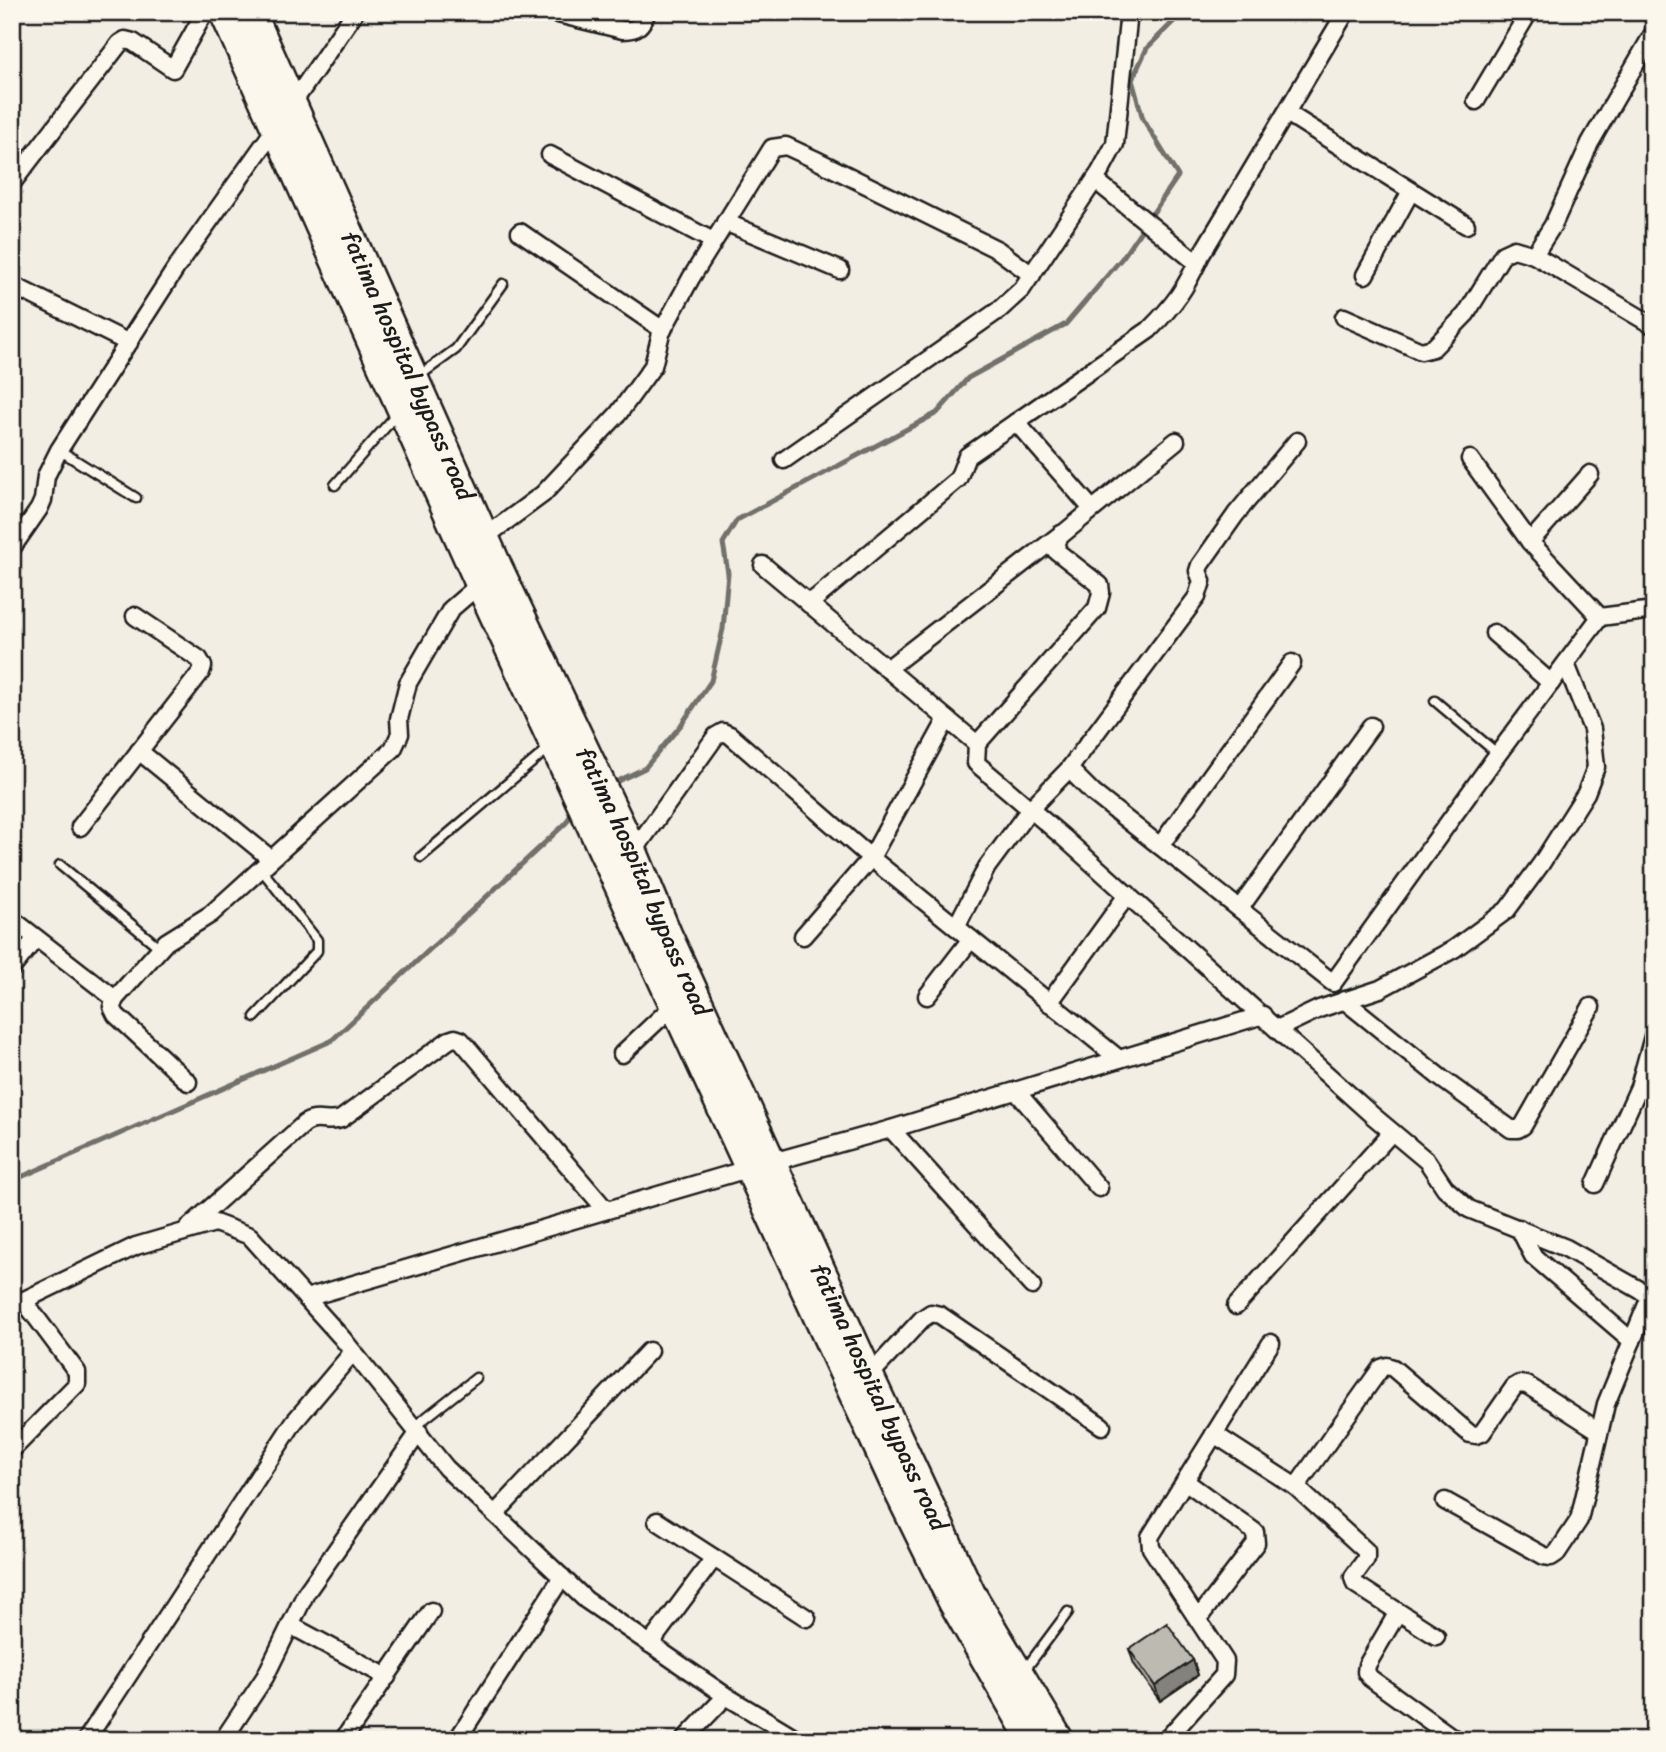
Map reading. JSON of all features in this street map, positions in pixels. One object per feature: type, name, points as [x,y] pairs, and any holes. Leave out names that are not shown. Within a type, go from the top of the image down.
[{"type":"highway","name":"fatima hospital bypass road","points":[[224,12],[401,409],[475,543],[633,852],[673,1006],[762,1164],[897,1488],[953,1602],[1011,1682],[1059,1740]]},
{"type":"highway","name":"fatima hospital bypass road","points":[[251,12],[413,380],[475,543],[480,584],[554,744],[656,939],[762,1164],[869,1376],[1011,1682],[1032,1740]]},
{"type":"street","points":[[12,183],[120,43],[125,40],[133,42],[173,69],[205,12]]},
{"type":"street","points":[[12,548],[40,509],[46,476],[59,450],[176,268],[355,12]]},
{"type":"street","points":[[550,12],[623,30],[635,30],[642,24],[647,12]]},
{"type":"street","points":[[784,460],[999,310],[1022,289],[1095,180],[1115,144],[1129,12]]},
{"type":"street","points":[[809,604],[958,479],[967,456],[1149,330],[1170,310],[1346,12]]},
{"type":"street","points":[[1476,100],[1529,12]]},
{"type":"street","points":[[1534,256],[1553,225],[1590,143],[1654,32]]},
{"type":"street","points":[[1287,113],[1466,225]]},
{"type":"street","points":[[475,543],[543,494],[618,414],[653,366],[663,330],[713,241],[772,148],[786,146],[998,250],[1032,275]]},
{"type":"street","points":[[550,155],[713,241]]},
{"type":"street","points":[[1095,180],[1197,263]]},
{"type":"street","points":[[1365,275],[1411,191]]},
{"type":"street","points":[[725,222],[840,270]]},
{"type":"street","points":[[520,232],[663,330]]},
{"type":"street","points":[[1344,317],[1421,351],[1427,351],[1448,334],[1466,314],[1503,254],[1514,249],[1534,256],[1654,326]]},
{"type":"street","points":[[12,285],[129,343]]},
{"type":"street","points":[[1016,422],[1092,509]]},
{"type":"street","points":[[887,669],[1176,441]]},
{"type":"street","points":[[956,927],[987,867],[1030,808],[1069,769],[1197,597],[1202,581],[1198,571],[1200,565],[1236,514],[1297,441]]},
{"type":"street","points":[[1470,459],[1530,542],[1600,617]]},
{"type":"street","points":[[1530,542],[1590,474]]},
{"type":"street","points":[[1066,530],[1059,537],[1055,550],[1100,584],[1100,602],[977,744],[976,763],[1128,894],[1427,1161],[1445,1188],[1469,1209],[1566,1248],[1652,1298],[1606,1404],[1579,1520],[1557,1553],[1551,1557],[1544,1556],[1445,1501]]},
{"type":"street","points":[[763,565],[977,744]]},
{"type":"street","points":[[188,1082],[116,1015],[112,1007],[115,999],[174,934],[211,914],[393,749],[400,734],[399,719],[408,682],[451,609],[480,584]]},
{"type":"street","points":[[1333,983],[1600,617],[1654,610]]},
{"type":"street","points":[[80,827],[203,666],[199,659],[135,616]]},
{"type":"street","points":[[1494,633],[1552,682]]},
{"type":"street","points":[[1160,846],[1292,663]]},
{"type":"street","points":[[1277,1029],[1319,1009],[1380,989],[1454,949],[1507,910],[1541,864],[1580,803],[1596,766],[1592,729],[1566,664]]},
{"type":"street","points":[[803,936],[872,858],[947,719]]},
{"type":"street","points":[[1240,908],[1371,726]]},
{"type":"street","points":[[633,852],[716,736],[723,732],[730,735],[872,858],[1119,1059]]},
{"type":"street","points":[[139,751],[266,864]]},
{"type":"street","points":[[1069,769],[1093,793],[1333,983],[1442,1079],[1511,1129],[1523,1126],[1591,1007]]},
{"type":"street","points":[[1049,1003],[1128,894]]},
{"type":"street","points":[[12,919],[115,999]]},
{"type":"street","points":[[12,968],[36,938]]},
{"type":"street","points":[[927,996],[971,939]]},
{"type":"street","points":[[622,1054],[673,1006]]},
{"type":"street","points":[[306,1298],[762,1164],[891,1129],[1263,1015]]},
{"type":"street","points":[[1595,1184],[1646,1091],[1654,1033]]},
{"type":"street","points":[[183,1233],[304,1124],[316,1119],[341,1119],[454,1038],[461,1040],[606,1210]]},
{"type":"street","points":[[1016,1091],[1099,1188]]},
{"type":"street","points":[[891,1129],[1032,1286]]},
{"type":"street","points":[[1236,1306],[1392,1132]]},
{"type":"street","points":[[12,1450],[77,1384],[78,1378],[77,1372],[18,1304],[136,1246],[215,1223],[250,1236],[353,1352],[446,1468],[586,1600],[726,1696],[799,1740]]},
{"type":"street","points":[[1520,1228],[1533,1256],[1632,1341]]},
{"type":"street","points":[[869,1376],[922,1319],[931,1313],[940,1315],[1102,1426]]},
{"type":"street","points":[[1166,1740],[1224,1675],[1224,1661],[1149,1543],[1150,1537],[1271,1343]]},
{"type":"street","points":[[495,1514],[649,1351]]},
{"type":"street","points":[[86,1740],[294,1422],[353,1352]]},
{"type":"street","points":[[1296,1487],[1381,1368],[1387,1366],[1393,1368],[1470,1434],[1482,1433],[1519,1384],[1527,1385],[1599,1431]]},
{"type":"street","points":[[223,1740],[265,1677],[306,1593],[416,1429]]},
{"type":"street","points":[[1214,1434],[1296,1487],[1366,1551],[1366,1559],[1353,1577],[1355,1584],[1436,1636]]},
{"type":"street","points":[[1185,1481],[1255,1532],[1257,1537],[1256,1543],[1198,1619]]},
{"type":"street","points":[[657,1521],[807,1618]]},
{"type":"street","points":[[650,1644],[714,1558]]},
{"type":"street","points":[[457,1740],[562,1577]]},
{"type":"street","points":[[343,1740],[431,1611]]},
{"type":"street","points":[[1398,1612],[1367,1665],[1366,1672],[1370,1678],[1456,1740]]},
{"type":"street","points":[[290,1625],[387,1677]]},
{"type":"street","points":[[684,1740],[726,1696]]},
{"type":"lane","points":[[413,380],[456,349],[503,284]]},
{"type":"lane","points":[[335,485],[401,409]]},
{"type":"lane","points":[[59,450],[136,498]]},
{"type":"lane","points":[[1435,701],[1498,754]]},
{"type":"lane","points":[[421,857],[554,744]]},
{"type":"lane","points":[[255,1017],[317,951],[318,946],[317,940],[266,864]]},
{"type":"lane","points":[[60,865],[160,948]]},
{"type":"lane","points":[[416,1429],[477,1378]]},
{"type":"lane","points":[[1011,1682],[1068,1612]]},
{"type":"building","points":[[1167,1623],[1193,1660],[1155,1686],[1129,1649]]},
{"type":"waterway","points":[[616,782],[645,768],[681,725],[711,681],[723,629],[728,573],[723,543],[737,520],[937,413],[968,378],[1066,324],[1123,257],[1178,176],[1143,119],[1132,80],[1147,48],[1183,12]]},
{"type":"waterway","points":[[12,1181],[331,1041],[566,823],[574,809]]}]
